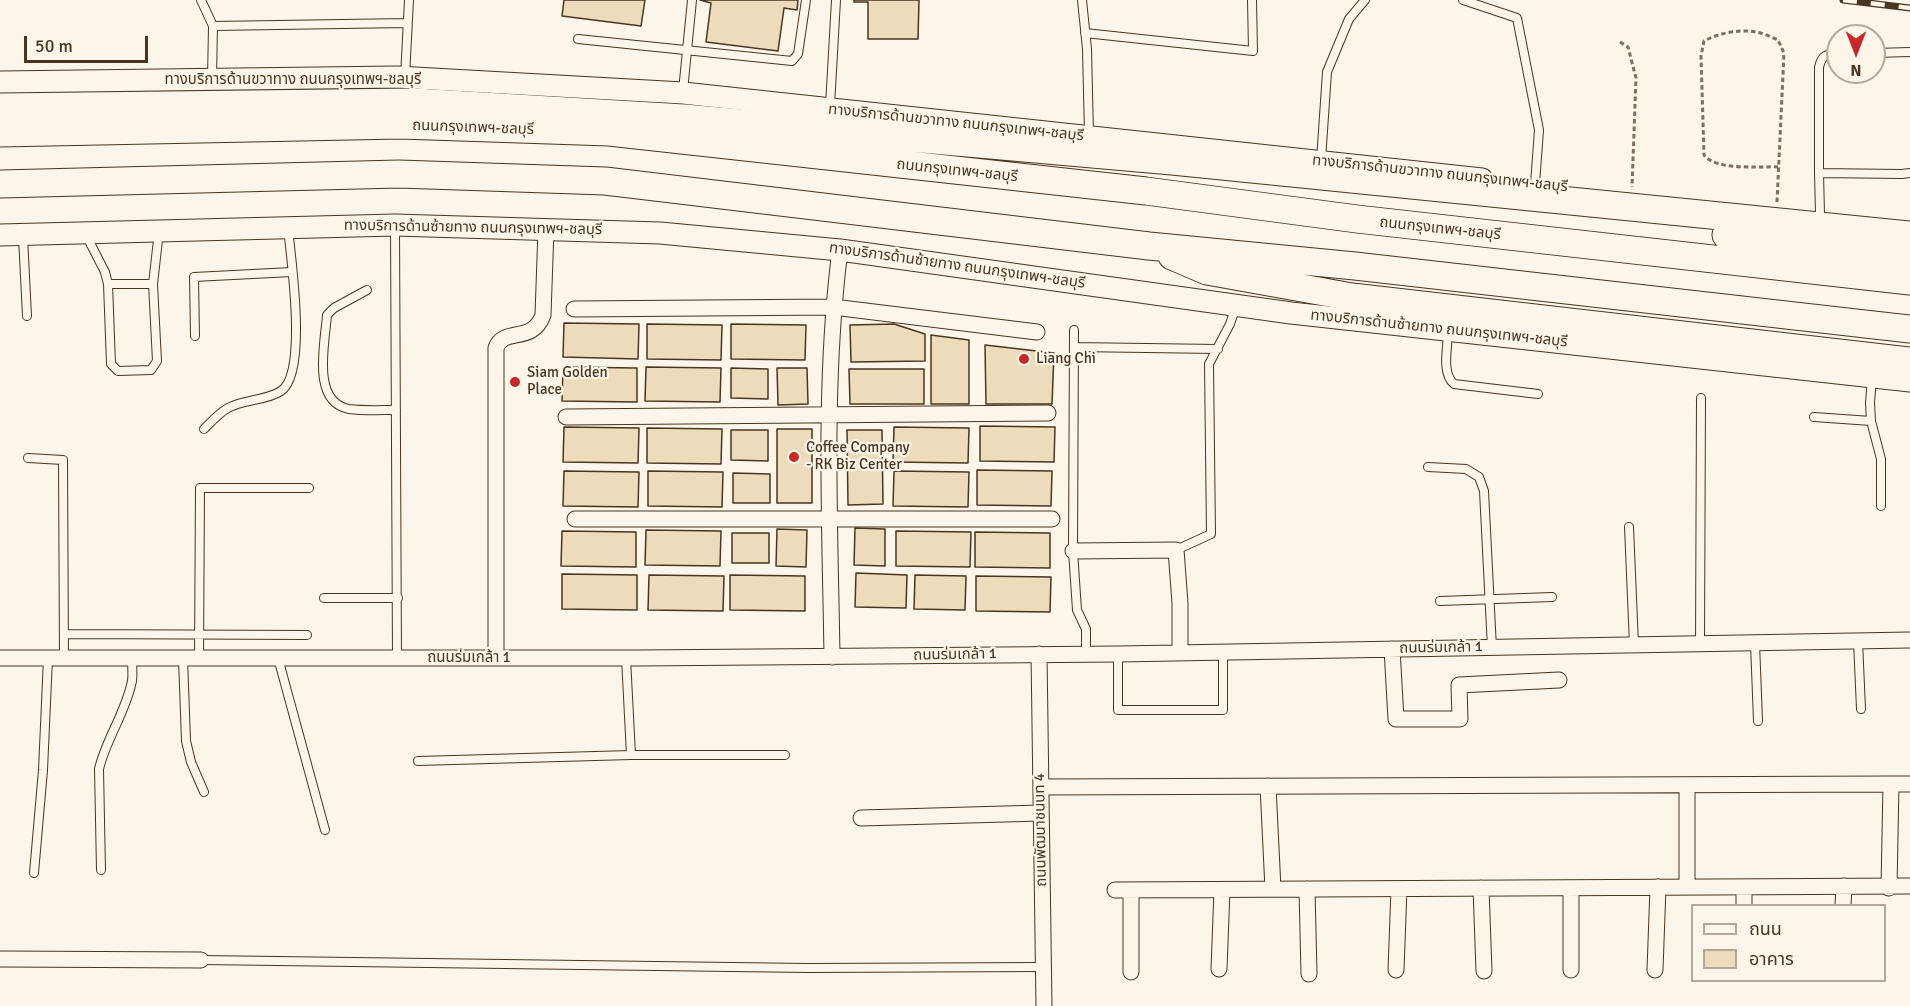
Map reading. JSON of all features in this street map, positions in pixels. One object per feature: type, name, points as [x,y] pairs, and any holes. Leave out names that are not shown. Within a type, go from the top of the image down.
[{"type":"highway","points":[[0,107],[415,102],[684,118],[1172,161],[1910,235]]},
{"type":"highway","name":"ถนนกรุงเทพฯ-ชลบุรี","points":[[0,133],[400,125],[609,132],[1146,191],[1357,219],[1910,281]]},
{"type":"highway","points":[[0,184],[399,174],[605,181],[1149,246],[1355,266],[1910,329]]},
{"type":"highway","points":[[1146,191],[1216,183],[1377,195],[1910,256]]},
{"type":"highway","points":[[1149,246],[1207,271],[1352,297],[1910,361]]},
{"type":"main road","name":"ทางบริการด้านขวาทาง ถนนกรุงเทพฯ-ชลบุรี","points":[[0,82],[397,77],[683,93],[1320,162],[1910,222]]},
{"type":"main road","name":"ทางบริการด้านซ้ายทาง ถนนกรุงเทพฯ-ชลบุรี","points":[[0,235],[395,225],[660,233],[840,250],[1236,305],[1910,381]]},
{"type":"street","points":[[496,658],[496,348],[498,343],[505,338],[531,332],[539,326],[543,315],[546,228]]},
{"type":"street","points":[[832,657],[829,415],[833,307],[840,250]]},
{"type":"street","points":[[574,309],[833,307],[1037,332]]},
{"type":"street","points":[[566,417],[1048,413]]},
{"type":"street","points":[[575,519],[1053,519]]},
{"type":"street","points":[[1073,551],[1176,550],[1180,603],[1180,652]]},
{"type":"street","name":"ถนนร่มเกล้า 1","points":[[0,658],[832,657],[1910,640]]},
{"type":"street","points":[[1392,649],[1396,719],[1460,719],[1460,685],[1559,680]]},
{"type":"street","name":"ถนนพัฒนาชนบท 4","points":[[1039,654],[1044,1006]]},
{"type":"street","points":[[1889,887],[1891,784]]},
{"type":"street","points":[[1041,787],[1910,784]]},
{"type":"street","points":[[1687,785],[1687,887]]},
{"type":"street","points":[[1268,786],[1273,889]]},
{"type":"street","points":[[861,818],[1041,813]]},
{"type":"street","points":[[1843,904],[1844,886]]},
{"type":"street","points":[[1115,890],[1910,886]]},
{"type":"street","points":[[1654,970],[1658,887]]},
{"type":"street","points":[[1744,887],[1744,904]]},
{"type":"street","points":[[1481,888],[1484,971]]},
{"type":"street","points":[[1571,888],[1571,970]]},
{"type":"street","points":[[1307,889],[1309,974]]},
{"type":"street","points":[[1396,970],[1399,889]]},
{"type":"street","points":[[1131,890],[1131,972]]},
{"type":"street","points":[[1219,969],[1222,890]]},
{"type":"street","points":[[0,959],[201,960]]},
{"type":"lane","points":[[201,0],[213,26],[212,80]]},
{"type":"lane","points":[[405,79],[409,0]]},
{"type":"lane","points":[[683,93],[692,0]]},
{"type":"lane","points":[[578,39],[792,61],[798,54],[806,0]]},
{"type":"lane","points":[[830,109],[836,0]]},
{"type":"lane","points":[[1082,0],[1089,137]]},
{"type":"lane","points":[[1085,33],[1253,51],[1252,0]]},
{"type":"lane","points":[[1320,162],[1327,72],[1350,19],[1365,0]]},
{"type":"lane","points":[[1463,0],[1517,18],[1539,130],[1535,184]]},
{"type":"lane","points":[[213,26],[407,23]]},
{"type":"lane","points":[[1886,53],[1910,52]]},
{"type":"lane","points":[[1820,214],[1819,67],[1821,58],[1826,54]]},
{"type":"lane","points":[[1819,173],[1910,173]]},
{"type":"lane","points":[[395,225],[397,658]]},
{"type":"lane","points":[[204,429],[229,407],[278,393],[289,384],[296,353],[295,302],[288,226]]},
{"type":"lane","points":[[84,232],[105,272],[108,284],[111,364],[118,371],[151,370],[157,361],[153,284],[159,230]]},
{"type":"lane","points":[[23,234],[27,316]]},
{"type":"lane","points":[[195,336],[194,277],[292,272]]},
{"type":"lane","points":[[108,284],[153,284]]},
{"type":"lane","points":[[367,290],[334,308],[327,315],[323,375],[327,394],[333,403],[349,409],[396,410]]},
{"type":"lane","points":[[1176,550],[1210,534],[1209,364],[1230,324],[1236,305]]},
{"type":"lane","points":[[1074,330],[1073,551],[1077,610],[1086,629],[1086,653]]},
{"type":"lane","points":[[1448,330],[1447,373],[1454,384],[1538,394]]},
{"type":"lane","points":[[1074,347],[1218,349]]},
{"type":"lane","points":[[1872,377],[1871,421],[1881,459],[1881,506]]},
{"type":"lane","points":[[1700,644],[1701,398]]},
{"type":"lane","points":[[1814,417],[1871,421]]},
{"type":"lane","points":[[28,458],[63,460],[64,658]]},
{"type":"lane","points":[[1428,467],[1466,469],[1479,477],[1484,491],[1492,648]]},
{"type":"lane","points":[[204,792],[191,762],[186,741],[191,658],[199,636],[200,488],[309,488]]},
{"type":"lane","points":[[1629,527],[1634,645]]},
{"type":"lane","points":[[1440,601],[1552,597]]},
{"type":"lane","points":[[324,598],[398,598]]},
{"type":"lane","points":[[64,634],[308,635]]},
{"type":"lane","points":[[1858,641],[1861,709]]},
{"type":"lane","points":[[1755,643],[1758,721]]},
{"type":"lane","points":[[1118,654],[1119,710],[1223,710],[1223,651]]},
{"type":"lane","points":[[34,873],[43,770],[48,658]]},
{"type":"lane","points":[[101,870],[99,769],[102,755],[129,693],[132,658]]},
{"type":"lane","points":[[278,658],[325,830]]},
{"type":"lane","points":[[626,658],[631,755]]},
{"type":"lane","points":[[418,761],[631,755],[785,755]]},
{"type":"lane","points":[[201,960],[808,968],[1043,967]]},
{"type":"path","points":[[1777,210],[1779,167],[1784,53],[1778,40],[1755,32],[1731,32],[1704,41],[1701,56],[1704,155],[1709,162],[1728,166],[1779,167]]},
{"type":"path","points":[[1620,42],[1628,47],[1636,78],[1632,194]]},
{"type":"building","points":[[564,0],[645,0],[641,26],[562,16]]},
{"type":"building","points":[[700,0],[798,0],[797,10],[784,8],[778,51],[706,42],[711,3]]},
{"type":"building","points":[[854,0],[919,0],[918,39],[868,39],[868,2],[854,2]]},
{"type":"building","points":[[564,323],[639,324],[638,359],[563,357]]},
{"type":"building","points":[[647,324],[722,325],[721,360],[647,359]]},
{"type":"building","points":[[731,324],[806,325],[805,360],[731,359]]},
{"type":"building","points":[[894,324],[925,334],[925,361],[851,362],[850,325]]},
{"type":"building","points":[[931,335],[969,340],[969,404],[931,404]]},
{"type":"building","points":[[985,345],[1054,353],[1052,404],[986,404]]},
{"type":"building","points":[[563,367],[637,368],[637,402],[562,401]]},
{"type":"building","points":[[646,367],[721,368],[720,402],[645,401]]},
{"type":"building","points":[[731,368],[768,369],[768,399],[731,398]]},
{"type":"building","points":[[777,368],[807,368],[808,404],[778,405]]},
{"type":"building","points":[[849,369],[924,369],[924,404],[850,404]]},
{"type":"building","points":[[980,426],[1055,427],[1054,462],[980,461]]},
{"type":"building","points":[[564,427],[639,428],[638,463],[563,462]]},
{"type":"building","points":[[894,427],[969,428],[968,463],[893,462]]},
{"type":"building","points":[[647,428],[722,429],[721,464],[647,463]]},
{"type":"building","points":[[777,429],[812,429],[812,503],[777,503]]},
{"type":"building","points":[[731,430],[768,430],[768,461],[731,460]]},
{"type":"building","points":[[847,430],[882,430],[883,504],[848,505]]},
{"type":"building","points":[[977,470],[1052,471],[1051,506],[977,505]]},
{"type":"building","points":[[564,471],[639,472],[638,507],[563,506]]},
{"type":"building","points":[[648,471],[723,472],[722,507],[648,506]]},
{"type":"building","points":[[894,471],[969,472],[968,507],[893,506]]},
{"type":"building","points":[[733,473],[770,474],[770,503],[733,503]]},
{"type":"building","points":[[855,528],[885,529],[885,566],[854,565]]},
{"type":"building","points":[[777,529],[807,530],[806,567],[776,566]]},
{"type":"building","points":[[646,530],[721,531],[720,566],[645,565]]},
{"type":"building","points":[[562,531],[636,532],[636,567],[561,566]]},
{"type":"building","points":[[896,531],[971,532],[970,567],[896,566]]},
{"type":"building","points":[[975,532],[1050,533],[1050,568],[975,567]]},
{"type":"building","points":[[732,533],[769,533],[769,563],[732,563]]},
{"type":"building","points":[[856,573],[907,575],[906,608],[855,607]]},
{"type":"building","points":[[562,574],[637,575],[637,610],[562,609]]},
{"type":"building","points":[[649,575],[724,576],[723,611],[648,610]]},
{"type":"building","points":[[730,575],[805,576],[805,611],[730,610]]},
{"type":"building","points":[[915,575],[966,576],[965,610],[914,609]]},
{"type":"building","points":[[976,576],[1051,577],[1050,612],[976,611]]},
{"type":"railway","points":[[1843,0],[1910,8]]},
{"type":"place","name":"Liang Chi","points":[[1024,359]]},
{"type":"place","name":"Siam Golden Place","points":[[515,382]]},
{"type":"place","name":"Coffee Company - RK Biz Center","points":[[794,457]]}]
